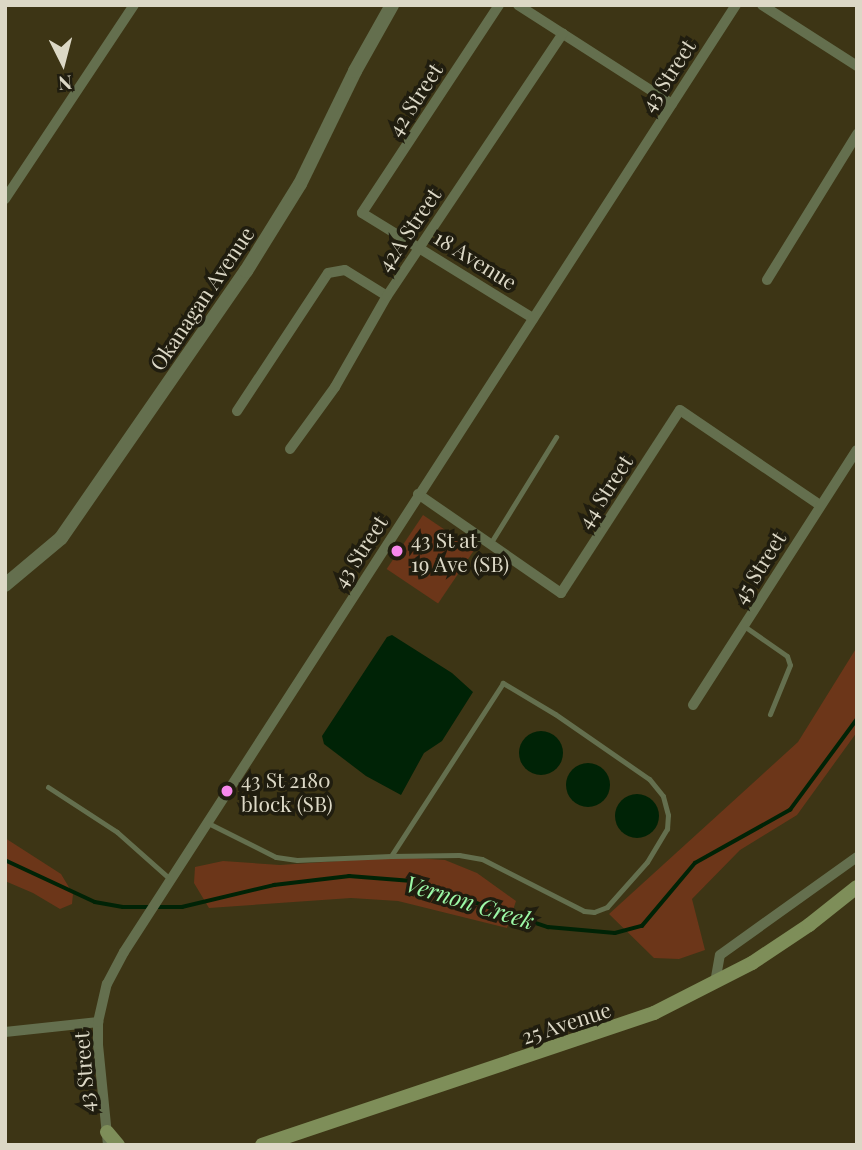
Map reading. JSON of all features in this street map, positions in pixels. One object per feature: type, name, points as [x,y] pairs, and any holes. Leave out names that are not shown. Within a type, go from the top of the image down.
[{"type":"main road","name":"25 Avenue","points":[[262,1145],[654,1013],[752,963],[809,925],[857,887]]},
{"type":"main road","points":[[108,1138],[118,1145]]},
{"type":"street","points":[[5,199],[134,5]]},
{"type":"street","name":"Okanagan Avenue","points":[[5,585],[61,538],[246,271],[300,184],[355,71],[392,5]]},
{"type":"street","name":"42 Street","points":[[362,213],[499,5]]},
{"type":"street","points":[[518,5],[672,104]]},
{"type":"street","name":"43 Street","points":[[108,1138],[98,1022],[107,984],[143,919],[736,5]]},
{"type":"street","points":[[762,5],[857,66]]},
{"type":"street","name":"42A Street","points":[[289,449],[335,387],[387,296],[563,33]]},
{"type":"street","points":[[767,280],[857,134]]},
{"type":"street","name":"18 Avenue","points":[[362,213],[533,318]]},
{"type":"street","points":[[237,411],[328,273],[345,270],[387,296]]},
{"type":"street","name":"44 Street","points":[[490,544],[561,593],[680,410],[820,505]]},
{"type":"street","name":"45 Street","points":[[693,705],[857,450]]},
{"type":"street","points":[[418,494],[490,544]]},
{"type":"street","points":[[716,977],[720,956],[857,858]]},
{"type":"street","points":[[5,1032],[98,1022]]},
{"type":"lane","points":[[490,544],[556,437]]},
{"type":"lane","points":[[744,626],[787,656],[790,665],[770,714]]},
{"type":"lane","points":[[206,822],[276,857],[297,860],[459,855],[482,859],[584,911],[594,912],[607,907],[647,862],[667,829],[668,815],[663,796],[649,779],[503,683],[391,856]]},
{"type":"lane","points":[[48,787],[117,832],[170,878]]},
{"type":"shaded area","points":[[423,515],[474,550],[438,604],[387,569]]},
{"type":"shaded area","points":[[392,635],[452,673],[473,692],[442,741],[424,753],[401,795],[366,776],[324,744],[322,736],[387,637]]},
{"type":"shaded area","points":[[857,647],[857,732],[797,815],[740,850],[692,899],[705,950],[679,959],[654,958],[609,914],[798,742]]},
{"type":"shaded area","points":[[541,731],[550,732],[557,737],[562,744],[562,762],[557,769],[550,774],[541,775],[532,774],[525,769],[520,762],[519,753],[520,744],[525,737],[532,732]]},
{"type":"shaded area","points":[[588,763],[597,764],[604,769],[609,776],[609,794],[604,801],[597,806],[588,807],[579,806],[572,801],[567,794],[566,785],[567,776],[572,769],[579,764]]},
{"type":"shaded area","points":[[637,794],[646,795],[653,800],[658,807],[658,825],[653,832],[646,837],[637,838],[628,837],[621,832],[616,825],[615,816],[616,807],[621,800],[628,795]]},
{"type":"shaded area","points":[[5,838],[61,874],[73,894],[72,904],[60,909],[5,881]]},
{"type":"shaded area","points":[[398,857],[445,860],[477,873],[516,901],[507,928],[398,901],[351,898],[209,908],[194,883],[195,867],[223,861],[280,865]]},
{"type":"waterway","name":"Vernon Creek","points":[[5,860],[95,902],[123,907],[182,907],[274,885],[349,876],[412,881],[548,927],[615,933],[642,926],[695,863],[790,810],[857,719]]},
{"type":"place","name":"43 St at 19 Ave (SB)","points":[[397,551]]},
{"type":"place","name":"43 St 2180 block (SB)","points":[[227,791]]}]
